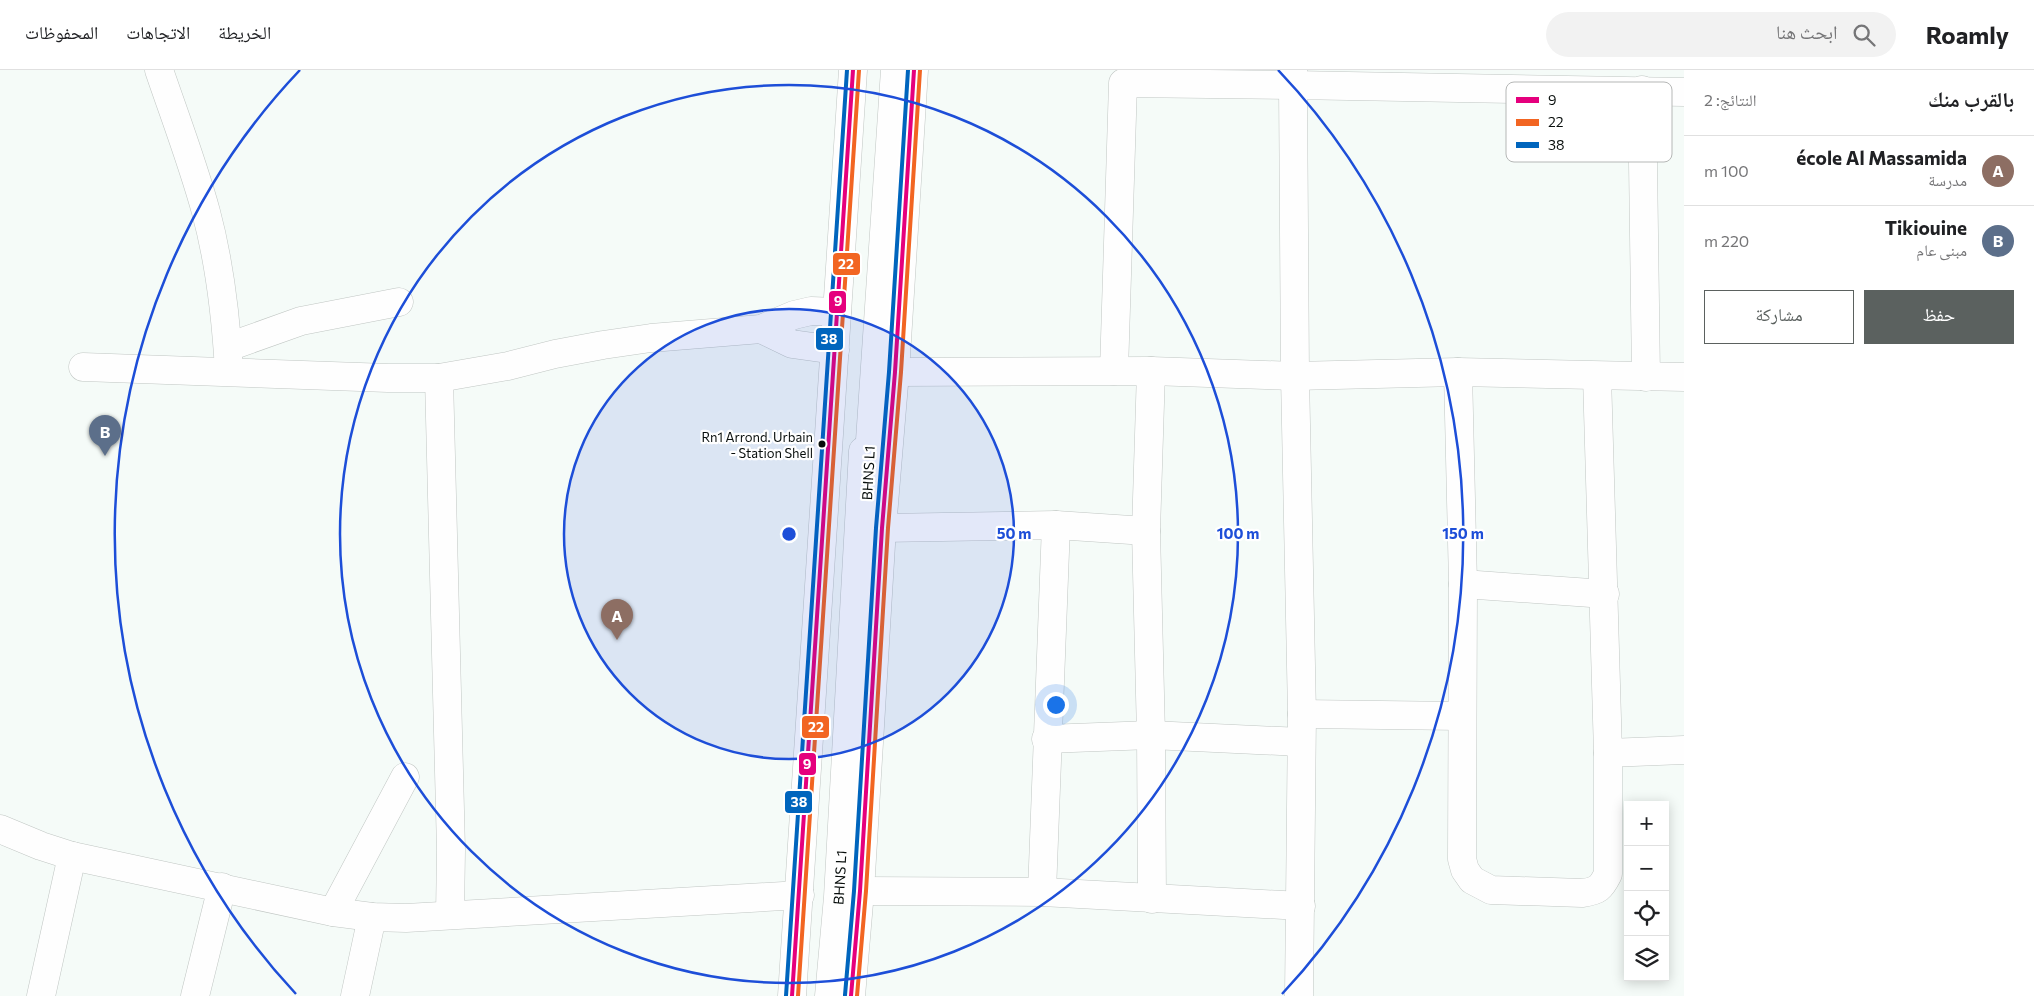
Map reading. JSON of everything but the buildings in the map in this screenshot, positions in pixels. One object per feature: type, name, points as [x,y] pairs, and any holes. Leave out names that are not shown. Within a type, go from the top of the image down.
[{"type":"street","points":[[159,70],[206,212],[218,264],[226,317],[228,359]]},
{"type":"street","points":[[792,996],[854,70]]},
{"type":"street","name":"BHNS L1","points":[[828,996],[838,897],[884,70]]},
{"type":"street","name":"BHNS L1","points":[[838,996],[856,759],[867,486],[895,70]]},
{"type":"street","points":[[851,996],[860,891],[882,528],[895,372],[914,70]]},
{"type":"street","points":[[1114,371],[1123,76],[1293,77],[1506,85]]},
{"type":"street","points":[[1293,77],[1295,376],[1302,714],[1299,996]]},
{"type":"street","points":[[1643,162],[1646,377]]},
{"type":"street","points":[[228,359],[301,321],[399,302]]},
{"type":"street","points":[[82,366],[228,359],[388,378],[439,378],[508,366],[555,354],[603,345],[651,338],[761,329],[794,315],[811,312],[837,312]]},
{"type":"street","points":[[761,329],[792,344],[835,350]]},
{"type":"street","points":[[895,372],[1151,371],[1295,376],[1458,372],[1684,378]]},
{"type":"street","points":[[1151,371],[1146,531],[1151,736],[1152,899]]},
{"type":"street","points":[[1458,372],[1463,584],[1461,716],[1462,859],[1465,870],[1472,880],[1491,890],[1582,893],[1595,891],[1603,884],[1608,874],[1608,753],[1597,376]]},
{"type":"street","points":[[439,378],[451,840],[450,915]]},
{"type":"street","points":[[882,528],[1056,524],[1146,531]]},
{"type":"street","points":[[1042,892],[1046,740],[1056,524]]},
{"type":"street","points":[[1463,584],[1604,594]]},
{"type":"street","points":[[1302,714],[1461,716]]},
{"type":"street","points":[[1046,740],[1151,736],[1301,742]]},
{"type":"street","points":[[1608,753],[1684,750]]},
{"type":"street","points":[[333,912],[405,777]]},
{"type":"street","points":[[4,833],[72,856],[333,912],[372,917],[406,918],[800,895]]},
{"type":"street","points":[[41,996],[72,856]]},
{"type":"street","points":[[195,996],[222,887]]},
{"type":"street","points":[[860,891],[1042,892],[1301,906]]},
{"type":"street","points":[[355,996],[372,917]]},
{"type":"transit line","name":"38","points":[[786,996],[847,70]]},
{"type":"transit line","name":"9","points":[[792,996],[853,70]]},
{"type":"transit line","name":"22","points":[[798,996],[859,70]]},
{"type":"transit line","name":"38","points":[[845,995],[854,891],[876,528],[889,372],[908,70]]},
{"type":"transit line","name":"9","points":[[851,996],[860,891],[882,528],[895,372],[914,70]]},
{"type":"transit line","name":"22","points":[[857,996],[866,891],[888,528],[901,372],[920,70]]},
{"type":"place","name":"Rn1 Arrond. Urbain - Station Shell","points":[[822,444]]},
{"type":"place","name":"Tikiouine","points":[[105,456]]},
{"type":"place","name":"école Al Massamida","points":[[617,640]]}]
